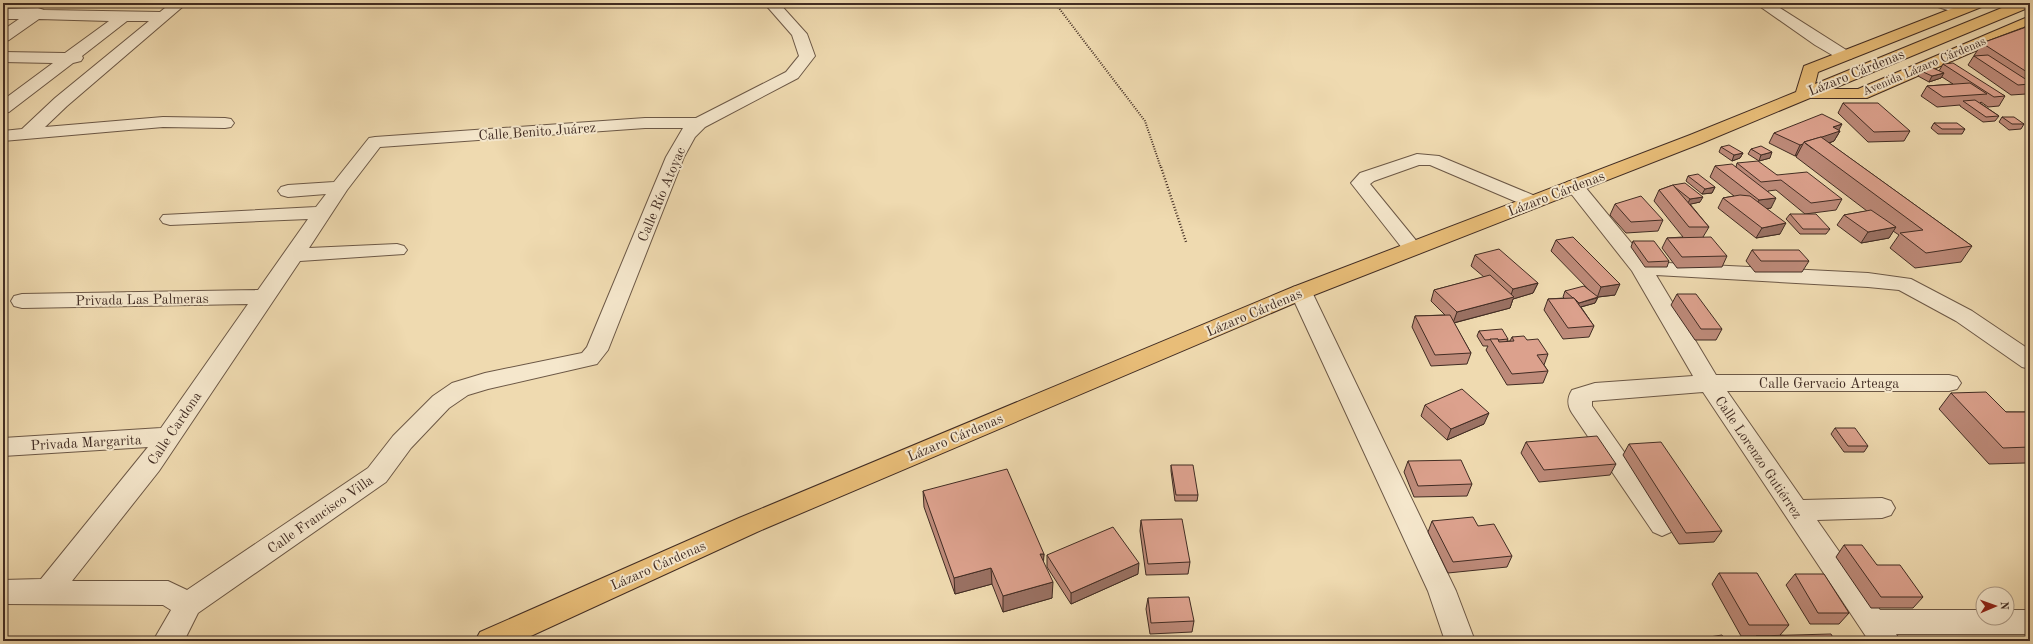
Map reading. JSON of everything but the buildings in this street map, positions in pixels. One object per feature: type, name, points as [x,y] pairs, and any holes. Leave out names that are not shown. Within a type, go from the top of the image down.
[{"type":"main road","points":[[1804,94],[1810,70],[1979,3]]},
{"type":"main road","name":"Lázaro Cárdenas","points":[[490,641],[748,525],[1301,292],[1696,139],[2027,3]]},
{"type":"main road","name":"Avenida Lázaro Cárdenas","points":[[1804,94],[1861,94],[2030,21]]},
{"type":"street","points":[[3,37],[52,3]]},
{"type":"street","points":[[27,134],[61,102],[180,3]]},
{"type":"street","name":"Calle Río Atoyac","points":[[589,359],[597,350],[675,157],[687,134],[699,123],[792,75],[807,56],[799,34],[771,3]]},
{"type":"street","points":[[1762,3],[1845,56]]},
{"type":"street","points":[[1940,3],[1960,10]]},
{"type":"street","points":[[3,14],[163,17]]},
{"type":"street","points":[[3,108],[123,17]]},
{"type":"street","points":[[3,57],[70,58],[110,61]]},
{"type":"street","points":[[3,136],[178,122],[225,123]]},
{"type":"street","name":"Calle Benito Juárez","points":[[375,142],[645,123],[699,123]]},
{"type":"street","name":"Calle Cardona","points":[[48,592],[150,464],[322,212],[375,142]]},
{"type":"street","points":[[1413,248],[1360,183],[1367,177],[1417,159],[1434,160],[1533,202]]},
{"type":"street","name":"Calle Lorenzo Gutiérrez","points":[[1574,186],[1641,268],[1709,383],[1794,510],[1880,632]]},
{"type":"street","points":[[288,191],[340,187]]},
{"type":"street","points":[[170,219],[322,212]]},
{"type":"street","points":[[292,255],[397,250]]},
{"type":"street","points":[[1641,268],[1868,280],[1904,284],[1964,316],[2030,361]]},
{"type":"street","points":[[1301,292],[1442,592],[1460,641]]},
{"type":"street","name":"Privada Las Palmeras","points":[[22,301],[263,297]]},
{"type":"street","name":"Calle Francisco Villa","points":[[187,605],[377,475],[402,442],[441,402],[460,389],[485,381],[589,359]]},
{"type":"street","name":"Calle Gervacio Arteaga","points":[[1662,525],[1580,407],[1580,396],[1595,391],[1709,383],[1948,383]]},
{"type":"street","name":"Privada Margarita","points":[[3,447],[168,437]]},
{"type":"street","points":[[1794,510],[1882,508]]},
{"type":"street","points":[[3,592],[168,593],[187,605],[180,622],[168,641]]},
{"type":"street","points":[[1880,632],[2030,622]]},
{"type":"path","points":[[1055,3],[1145,121],[1186,242]]}]
